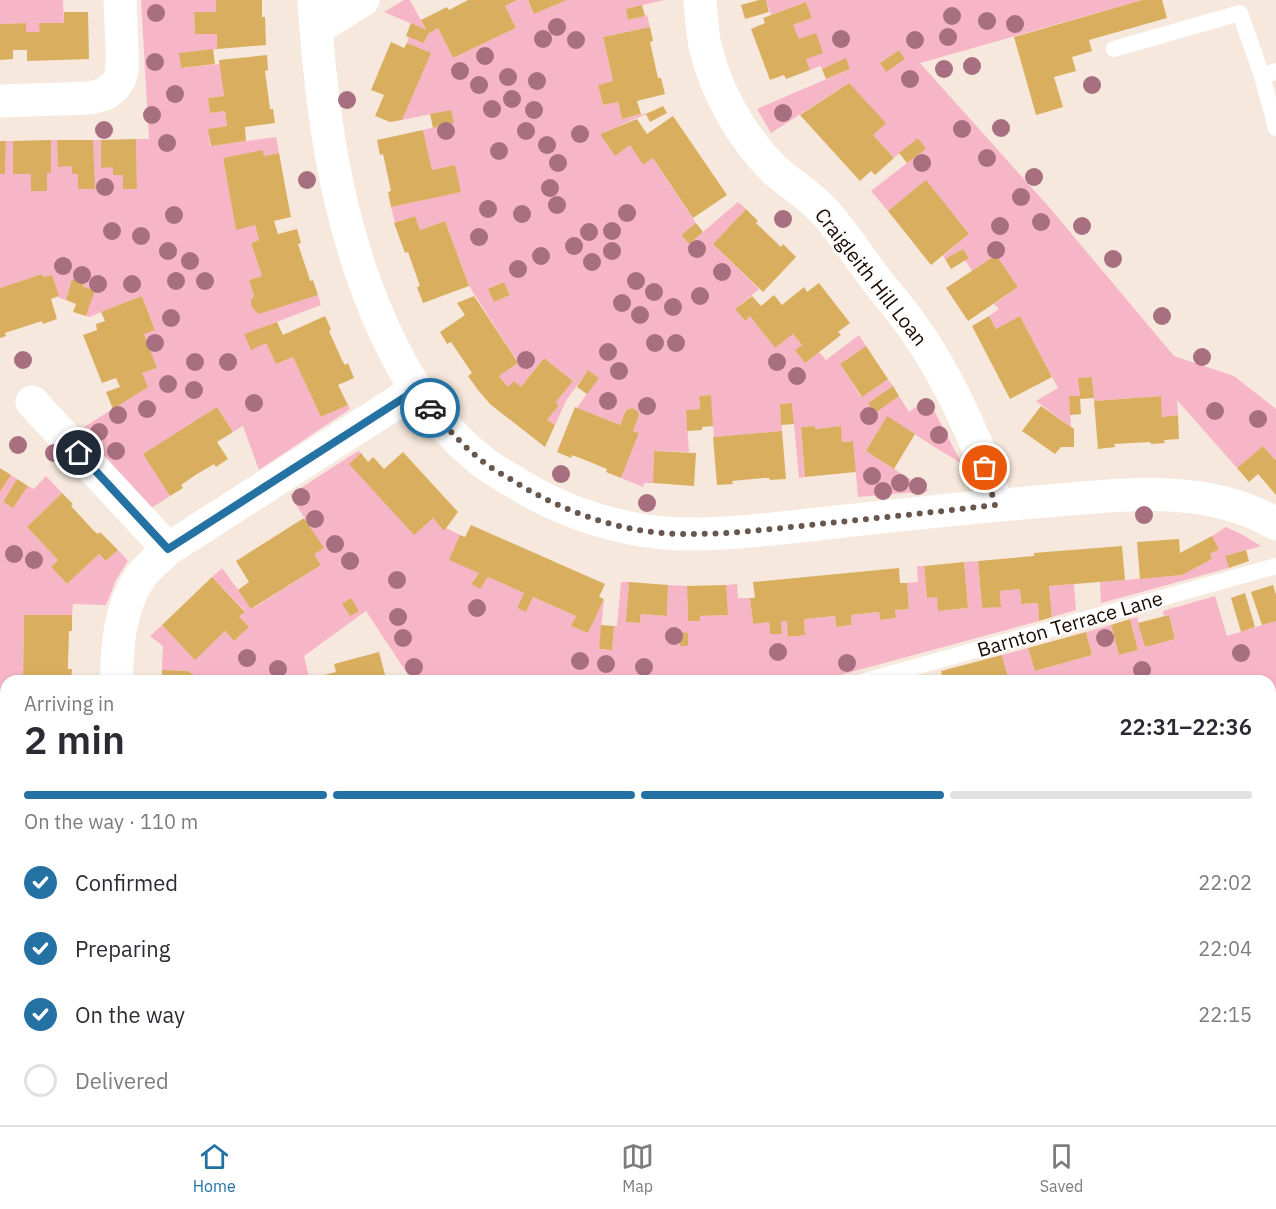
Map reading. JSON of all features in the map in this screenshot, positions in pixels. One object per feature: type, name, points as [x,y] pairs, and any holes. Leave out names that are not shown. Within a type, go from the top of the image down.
[{"type":"street","points":[[0,101],[90,98],[105,94],[115,86],[122,70],[120,0]]},
{"type":"street","points":[[363,0],[315,15],[328,141],[349,233],[364,281],[396,355],[416,390],[430,408],[446,427],[482,461],[537,496],[563,508],[631,528],[678,534],[744,532],[995,505],[1140,495],[1185,495],[1214,499],[1247,510],[1276,524]]},
{"type":"street","name":"Craigleith Hill Loan","points":[[700,0],[705,44],[710,64],[727,105],[758,152],[776,171],[822,210],[852,245],[908,320],[954,395],[985,468],[995,505]]},
{"type":"street","points":[[117,675],[122,618],[129,597],[142,575],[168,549],[416,390]]},
{"type":"street","points":[[32,402],[168,549]]},
{"type":"lane","points":[[1114,50],[1240,13],[1269,73],[1276,128]]},
{"type":"lane","name":"Barnton Terrace Lane","points":[[886,675],[1276,566]]},
{"type":"shaded area","points":[[0,0],[63,0],[64,23],[40,23],[40,32],[26,32],[26,23],[0,24]]},
{"type":"shaded area","points":[[141,0],[216,0],[216,12],[194,12],[195,34],[217,34],[217,49],[180,53],[181,68],[220,64],[224,96],[208,98],[210,113],[225,111],[227,126],[209,129],[210,146],[276,137],[279,153],[264,156],[263,151],[223,158],[236,229],[255,225],[259,240],[251,243],[262,276],[249,280],[254,296],[251,301],[252,306],[259,313],[318,295],[321,305],[245,334],[266,343],[276,364],[293,357],[321,417],[348,405],[350,409],[259,470],[243,426],[233,432],[217,407],[144,454],[170,496],[150,509],[78,431],[147,387],[142,373],[157,368],[144,334],[155,329],[142,296],[89,317],[86,316],[94,291],[83,287],[84,283],[72,279],[66,300],[59,298],[52,275],[43,277],[42,274],[0,288],[0,174],[5,174],[6,141],[13,141],[13,173],[31,174],[31,191],[47,190],[47,173],[51,173],[51,140],[57,140],[58,166],[72,166],[72,174],[78,174],[78,189],[94,189],[93,140],[101,140],[102,167],[113,167],[113,175],[123,175],[123,189],[137,189],[136,139],[149,139]]},
{"type":"shaded area","points":[[404,0],[410,0],[426,30],[384,12]]},
{"type":"shaded area","points":[[517,0],[528,0],[534,14],[567,0],[664,0],[626,9],[629,20],[647,15],[650,27],[603,37],[613,81],[598,85],[603,105],[618,102],[622,119],[651,112],[600,134],[615,155],[630,145],[643,165],[653,158],[696,223],[681,235],[689,244],[738,202],[746,209],[713,244],[759,289],[735,309],[744,320],[750,316],[775,348],[793,334],[802,345],[796,350],[805,363],[819,352],[826,360],[859,335],[866,346],[840,364],[861,397],[888,379],[893,386],[868,403],[875,412],[899,396],[909,412],[928,399],[962,464],[887,417],[866,451],[929,491],[858,497],[853,441],[842,442],[840,426],[815,429],[815,426],[801,427],[805,477],[799,478],[792,403],[780,404],[782,431],[714,437],[710,395],[699,396],[700,409],[686,410],[689,452],[654,451],[653,483],[644,483],[643,487],[621,478],[639,433],[633,431],[637,410],[632,408],[626,410],[620,425],[577,408],[598,377],[588,371],[567,399],[555,425],[547,420],[559,405],[556,402],[573,381],[544,358],[521,387],[508,387],[499,376],[518,363],[469,286],[445,221],[420,230],[415,216],[395,223],[391,207],[460,192],[455,165],[432,170],[423,130],[453,123],[451,110],[402,120],[430,53],[407,43],[409,37],[424,43],[428,34],[438,28],[453,58],[516,28],[505,6]],"holes":[[[504,282],[510,295],[494,302],[489,289]]]},
{"type":"shaded area","points":[[766,0],[1142,0],[920,63],[1049,207],[1174,356],[1234,376],[1276,409],[1276,459],[1263,446],[1237,468],[1177,400],[1178,415],[1162,417],[1160,396],[1094,401],[1092,377],[1079,378],[1080,396],[1069,397],[1071,427],[1036,401],[1058,388],[1020,316],[996,329],[989,316],[999,309],[994,304],[1018,287],[996,256],[972,271],[965,260],[969,258],[963,249],[945,259],[943,256],[969,234],[926,181],[888,211],[871,191],[925,149],[918,138],[894,158],[873,135],[849,83],[771,133],[757,109],[850,69],[845,59],[822,69],[820,66],[810,70],[793,25],[812,18],[806,2],[771,15]],"holes":[[[899,50],[905,59],[886,71],[880,63]]]},
{"type":"shaded area","points":[[358,451],[361,453],[349,464],[433,518],[444,531],[446,528],[460,535],[479,573],[471,584],[480,588],[488,577],[524,593],[517,608],[526,612],[533,597],[576,616],[571,626],[588,633],[604,599],[599,649],[612,650],[614,626],[617,626],[621,582],[629,582],[627,622],[640,623],[641,614],[667,616],[668,585],[687,586],[688,621],[700,621],[700,616],[727,615],[726,585],[737,584],[738,598],[750,598],[753,624],[769,622],[770,634],[782,634],[781,621],[787,621],[789,637],[805,635],[804,619],[835,616],[836,627],[852,625],[851,615],[879,612],[880,620],[896,618],[895,610],[909,609],[907,583],[918,582],[917,566],[924,566],[927,597],[937,597],[939,611],[968,608],[964,562],[978,561],[982,608],[1001,606],[1000,591],[1020,589],[1021,604],[1038,603],[1039,621],[840,675],[408,675],[366,611],[304,656],[309,675],[193,675],[187,671],[162,670],[163,646],[150,636],[162,625],[195,659],[225,631],[234,641],[249,627],[239,616],[245,611],[212,577],[222,568],[252,609],[321,565],[314,554],[323,548],[290,495]]},
{"type":"shaded area","points":[[11,475],[17,479],[3,502],[13,508],[28,486],[34,489],[46,476],[62,493],[27,527],[58,560],[51,567],[67,584],[99,554],[106,561],[118,550],[128,561],[116,580],[106,605],[73,604],[72,615],[24,615],[23,675],[0,675],[0,492]]},
{"type":"shaded area","points":[[1226,527],[1261,546],[1226,556],[1229,568],[1101,603],[1100,582],[1182,575],[1212,559],[1210,554],[1219,549],[1212,536]]},
{"type":"shaded area","points":[[1074,584],[1076,610],[1052,617],[1049,586]]},
{"type":"shaded area","points":[[1215,596],[1227,636],[1276,621],[1276,675],[1007,675],[1002,655],[1028,648],[1035,671],[1092,655],[1086,632],[1111,625],[1119,655],[1138,650],[1130,619],[1137,617],[1145,647],[1175,639],[1169,615],[1164,616],[1163,611]]},
{"type":"building","points":[[216,0],[262,0],[266,45],[217,49],[217,34],[195,34],[194,12],[216,12]]},
{"type":"building","points":[[468,0],[517,0],[505,6],[516,28],[453,58],[438,28],[428,34],[424,43],[406,36],[411,23],[426,30],[421,20]]},
{"type":"building","points":[[528,0],[567,0],[534,14]]},
{"type":"building","points":[[766,0],[769,12],[745,19],[741,5]]},
{"type":"building","points":[[1142,0],[1162,0],[1167,18],[1089,40],[1092,51],[1072,57],[1076,71],[1054,77],[1063,107],[1036,115],[1014,37]]},
{"type":"building","points":[[806,2],[812,18],[793,25],[799,39],[816,33],[823,53],[806,59],[810,70],[786,79],[784,75],[770,80],[751,29],[765,23],[763,18]]},
{"type":"building","points":[[642,5],[645,16],[628,20],[626,9]]},
{"type":"building","points":[[64,12],[88,12],[89,59],[27,61],[27,50],[13,50],[13,59],[0,60],[0,24],[26,23],[26,32],[40,32],[39,23],[64,23]]},
{"type":"building","points":[[650,27],[653,41],[650,42],[658,78],[661,78],[665,94],[637,101],[641,114],[622,119],[618,102],[603,105],[598,85],[613,81],[603,37]]},
{"type":"building","points":[[391,42],[404,48],[407,43],[431,53],[402,120],[390,122],[375,116],[384,95],[371,90]]},
{"type":"building","points":[[213,49],[215,64],[181,68],[179,53]]},
{"type":"building","points":[[899,50],[905,59],[886,72],[880,63]]},
{"type":"building","points":[[267,55],[268,70],[265,71],[270,109],[273,109],[275,123],[245,127],[246,141],[211,146],[208,129],[227,126],[225,111],[210,113],[208,98],[224,96],[219,60]]},
{"type":"building","points":[[846,58],[850,69],[826,79],[822,69]]},
{"type":"building","points":[[849,83],[886,123],[873,135],[894,158],[875,175],[871,171],[860,181],[800,115]]},
{"type":"building","points":[[663,106],[667,113],[650,122],[646,114]]},
{"type":"building","points":[[451,110],[454,123],[433,128],[430,114]]},
{"type":"building","points":[[673,116],[727,195],[693,218],[653,158],[643,165],[630,145],[615,156],[600,134],[637,119],[647,134]]},
{"type":"building","points":[[423,130],[432,170],[455,165],[461,192],[391,207],[388,192],[391,191],[383,154],[380,155],[377,140]]},
{"type":"building","points":[[918,138],[926,149],[907,163],[899,153]]},
{"type":"building","points":[[136,139],[137,189],[123,189],[123,175],[113,175],[113,167],[101,168],[101,140]]},
{"type":"building","points":[[51,140],[51,173],[47,173],[47,191],[31,191],[31,174],[13,174],[13,141]]},
{"type":"building","points":[[57,140],[93,140],[95,189],[78,189],[78,174],[72,174],[72,166],[58,167]]},
{"type":"building","points":[[0,141],[6,141],[5,174],[0,174]]},
{"type":"building","points":[[263,150],[264,156],[279,153],[291,217],[274,221],[278,234],[297,229],[301,243],[298,244],[310,281],[313,280],[318,295],[259,314],[251,305],[254,296],[249,280],[262,276],[251,243],[259,240],[255,225],[236,230],[223,158]]},
{"type":"building","points":[[926,180],[969,234],[931,265],[888,211]]},
{"type":"building","points":[[746,209],[758,221],[756,223],[781,247],[783,244],[796,257],[763,292],[713,244]]},
{"type":"building","points":[[415,216],[420,230],[445,221],[469,286],[423,303],[417,287],[420,286],[408,252],[405,253],[394,223]]},
{"type":"building","points":[[696,223],[703,232],[689,244],[681,235]]},
{"type":"building","points":[[963,249],[969,258],[951,269],[945,259]]},
{"type":"building","points":[[996,255],[1018,287],[968,321],[946,288]]},
{"type":"building","points":[[42,274],[43,277],[52,275],[59,296],[51,299],[57,319],[43,324],[42,321],[5,333],[6,336],[0,338],[0,288]]},
{"type":"building","points":[[72,279],[84,283],[83,287],[95,290],[86,316],[73,312],[76,304],[66,300]]},
{"type":"building","points":[[504,282],[510,295],[494,302],[488,289]]},
{"type":"building","points":[[819,283],[850,323],[838,332],[841,335],[805,363],[795,350],[802,345],[793,334],[775,348],[750,316],[745,321],[735,309],[752,296],[761,306],[774,295],[782,305],[804,287],[807,292]]},
{"type":"building","points":[[142,296],[155,330],[144,334],[157,368],[142,373],[148,387],[113,409],[106,392],[120,387],[116,378],[102,383],[83,335],[97,330],[96,324],[105,321],[101,312]]},
{"type":"building","points":[[474,296],[518,363],[499,376],[508,387],[514,381],[521,387],[544,358],[573,381],[556,402],[559,405],[547,420],[555,425],[545,447],[490,404],[468,376],[472,373],[451,342],[447,344],[440,332],[465,315],[457,303]]},
{"type":"building","points":[[325,316],[342,360],[345,365],[348,363],[354,378],[338,385],[348,405],[321,417],[293,357],[276,364],[266,343],[251,350],[244,334],[277,322],[283,335]]},
{"type":"building","points":[[989,316],[996,329],[1020,316],[1052,377],[1010,399],[972,326]]},
{"type":"building","points":[[866,346],[888,379],[862,397],[840,364]]},
{"type":"building","points":[[588,370],[599,378],[587,394],[577,387]]},
{"type":"building","points":[[1092,377],[1094,398],[1080,399],[1081,414],[1070,415],[1069,396],[1080,396],[1078,378]]},
{"type":"building","points":[[893,386],[899,396],[875,413],[868,403]]},
{"type":"building","points":[[711,395],[713,426],[702,427],[702,430],[687,431],[686,410],[700,409],[699,396]]},
{"type":"building","points":[[1161,396],[1162,417],[1178,415],[1179,439],[1164,440],[1165,443],[1114,444],[1115,447],[1098,449],[1094,401]]},
{"type":"building","points":[[792,403],[794,424],[781,425],[780,404]]},
{"type":"building","points":[[1041,406],[1074,429],[1074,447],[1061,447],[1055,454],[1022,431]]},
{"type":"building","points":[[217,407],[233,432],[217,442],[228,459],[216,467],[214,464],[197,474],[181,485],[183,488],[170,496],[143,454]]},
{"type":"building","points":[[575,407],[620,425],[626,410],[632,408],[637,410],[639,415],[633,431],[639,433],[621,478],[590,462],[557,452]]},
{"type":"building","points":[[887,416],[915,434],[894,469],[866,451]]},
{"type":"building","points":[[815,426],[815,429],[841,426],[842,442],[853,441],[856,472],[805,477],[801,427]]},
{"type":"building","points":[[782,431],[786,479],[765,478],[717,485],[713,437]]},
{"type":"building","points":[[1263,446],[1276,459],[1276,495],[1258,474],[1249,482],[1237,468]]},
{"type":"building","points":[[654,451],[696,453],[694,486],[653,483]]},
{"type":"building","points":[[403,452],[458,512],[444,531],[433,518],[414,535],[349,464],[361,453],[368,462],[373,457],[384,469]]},
{"type":"building","points":[[0,468],[11,475],[0,492]]},
{"type":"building","points":[[17,479],[28,486],[13,508],[3,502]]},
{"type":"building","points":[[62,493],[94,531],[98,534],[100,532],[118,550],[106,561],[99,554],[67,584],[51,567],[58,560],[27,527]]},
{"type":"building","points":[[304,518],[324,548],[314,554],[321,565],[251,609],[238,590],[249,582],[236,561]]},
{"type":"building","points":[[471,525],[605,584],[599,597],[604,599],[588,633],[571,626],[576,616],[533,597],[526,612],[517,608],[524,593],[488,577],[480,589],[471,584],[479,573],[449,560],[460,535],[465,537]]},
{"type":"building","points":[[1212,536],[1219,549],[1210,554],[1212,559],[1182,575],[1140,579],[1137,542],[1179,539],[1180,553]]},
{"type":"building","points":[[1122,546],[1125,580],[1049,586],[1052,617],[1039,621],[1038,603],[1021,604],[1020,589],[1000,591],[1001,607],[982,608],[978,561],[1034,556],[1034,553]]},
{"type":"building","points":[[1246,550],[1249,561],[1229,568],[1225,556]]},
{"type":"building","points":[[964,562],[968,608],[938,611],[937,597],[927,598],[924,566]]},
{"type":"building","points":[[899,568],[900,583],[907,583],[909,609],[895,610],[896,618],[880,620],[879,612],[851,615],[852,625],[836,627],[835,616],[804,619],[805,635],[788,637],[787,621],[781,621],[782,634],[770,634],[769,622],[753,624],[750,598],[755,598],[753,582]]},
{"type":"building","points":[[212,577],[245,612],[239,616],[249,627],[234,641],[225,631],[195,660],[162,625]]},
{"type":"building","points":[[629,582],[668,585],[667,616],[641,614],[640,623],[626,622]]},
{"type":"building","points":[[726,585],[728,615],[700,616],[700,621],[688,621],[687,586]]},
{"type":"building","points":[[1273,585],[1276,595],[1276,621],[1262,625],[1251,592]]},
{"type":"building","points":[[1245,593],[1255,627],[1241,632],[1231,598]]},
{"type":"building","points":[[351,598],[359,611],[350,616],[342,604]]},
{"type":"building","points":[[24,615],[72,615],[68,663],[68,669],[72,669],[72,675],[23,675]]},
{"type":"building","points":[[1169,615],[1175,639],[1145,647],[1138,623]]},
{"type":"building","points":[[1130,619],[1138,650],[1119,655],[1111,625]]},
{"type":"building","points":[[601,625],[614,626],[612,650],[599,649]]},
{"type":"building","points":[[681,632],[688,633],[688,646],[680,646]]},
{"type":"building","points":[[1086,632],[1092,655],[1035,671],[1028,648]]},
{"type":"building","points":[[379,652],[385,675],[324,675],[336,672],[334,664]]},
{"type":"building","points":[[1002,655],[1007,675],[942,675],[941,671]]},
{"type":"building","points":[[162,670],[187,671],[193,674],[193,675],[162,675]]},
{"type":"way so far","points":[[430,408],[446,427],[482,461],[537,496],[587,516],[651,532],[678,534],[744,532],[995,505],[985,468]]},
{"type":"route","points":[[79,453],[168,549],[416,390],[430,408]]}]
